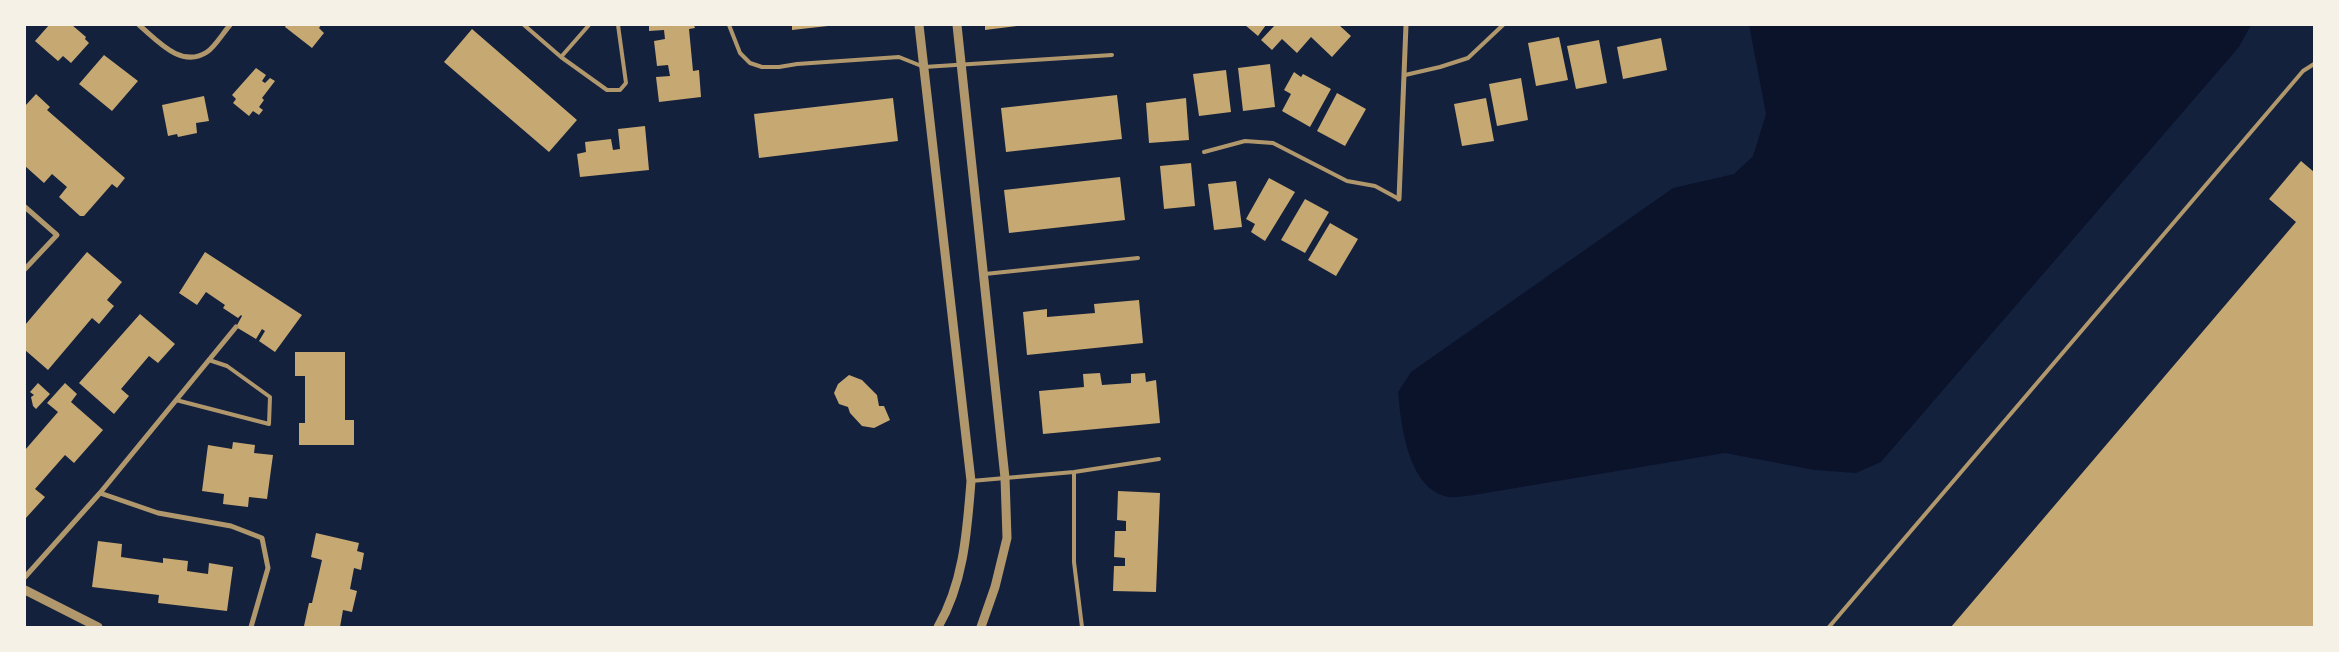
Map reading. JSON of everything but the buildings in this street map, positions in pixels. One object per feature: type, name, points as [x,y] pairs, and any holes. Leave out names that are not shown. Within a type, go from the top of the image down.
[{"type":"street","points":[[139,25],[170,51],[185,58],[206,52],[230,25]]},
{"type":"street","points":[[919,25],[970,481],[966,542],[958,582],[938,627]]},
{"type":"street","points":[[957,25],[1005,478],[1007,538],[995,587],[982,627]]},
{"type":"street","points":[[1399,198],[1406,25]]},
{"type":"street","points":[[25,207],[57,235],[25,269]]},
{"type":"street","points":[[25,578],[100,493],[236,327]]},
{"type":"street","points":[[100,493],[158,513],[231,526],[262,538],[268,568],[251,627]]},
{"type":"street","points":[[25,590],[98,627]]},
{"type":"lane","points":[[524,25],[561,57],[607,90],[620,90],[626,83],[618,25]]},
{"type":"lane","points":[[561,57],[589,25]]},
{"type":"lane","points":[[729,25],[740,53],[750,64],[762,67],[779,68],[797,64],[899,57],[924,67],[1112,54]]},
{"type":"lane","points":[[1404,74],[1440,67],[1468,58],[1503,25]]},
{"type":"lane","points":[[1829,627],[2303,71],[2314,64]]},
{"type":"lane","points":[[1204,152],[1245,141],[1273,144],[1347,181],[1375,186],[1399,198]]},
{"type":"lane","points":[[984,274],[1138,258]]},
{"type":"lane","points":[[176,400],[269,424],[270,397],[227,366],[209,360]]},
{"type":"lane","points":[[970,481],[1074,472],[1158,459]]},
{"type":"lane","points":[[1074,472],[1074,562],[1082,627]]},
{"type":"water","points":[[1749,25],[2251,25],[2239,47],[1881,462],[1856,473],[1814,470],[1725,453],[1468,496],[1448,497],[1434,492],[1415,469],[1409,454],[1401,421],[1398,392],[1411,372],[1673,188],[1734,174],[1753,156],[1766,114]]}]
